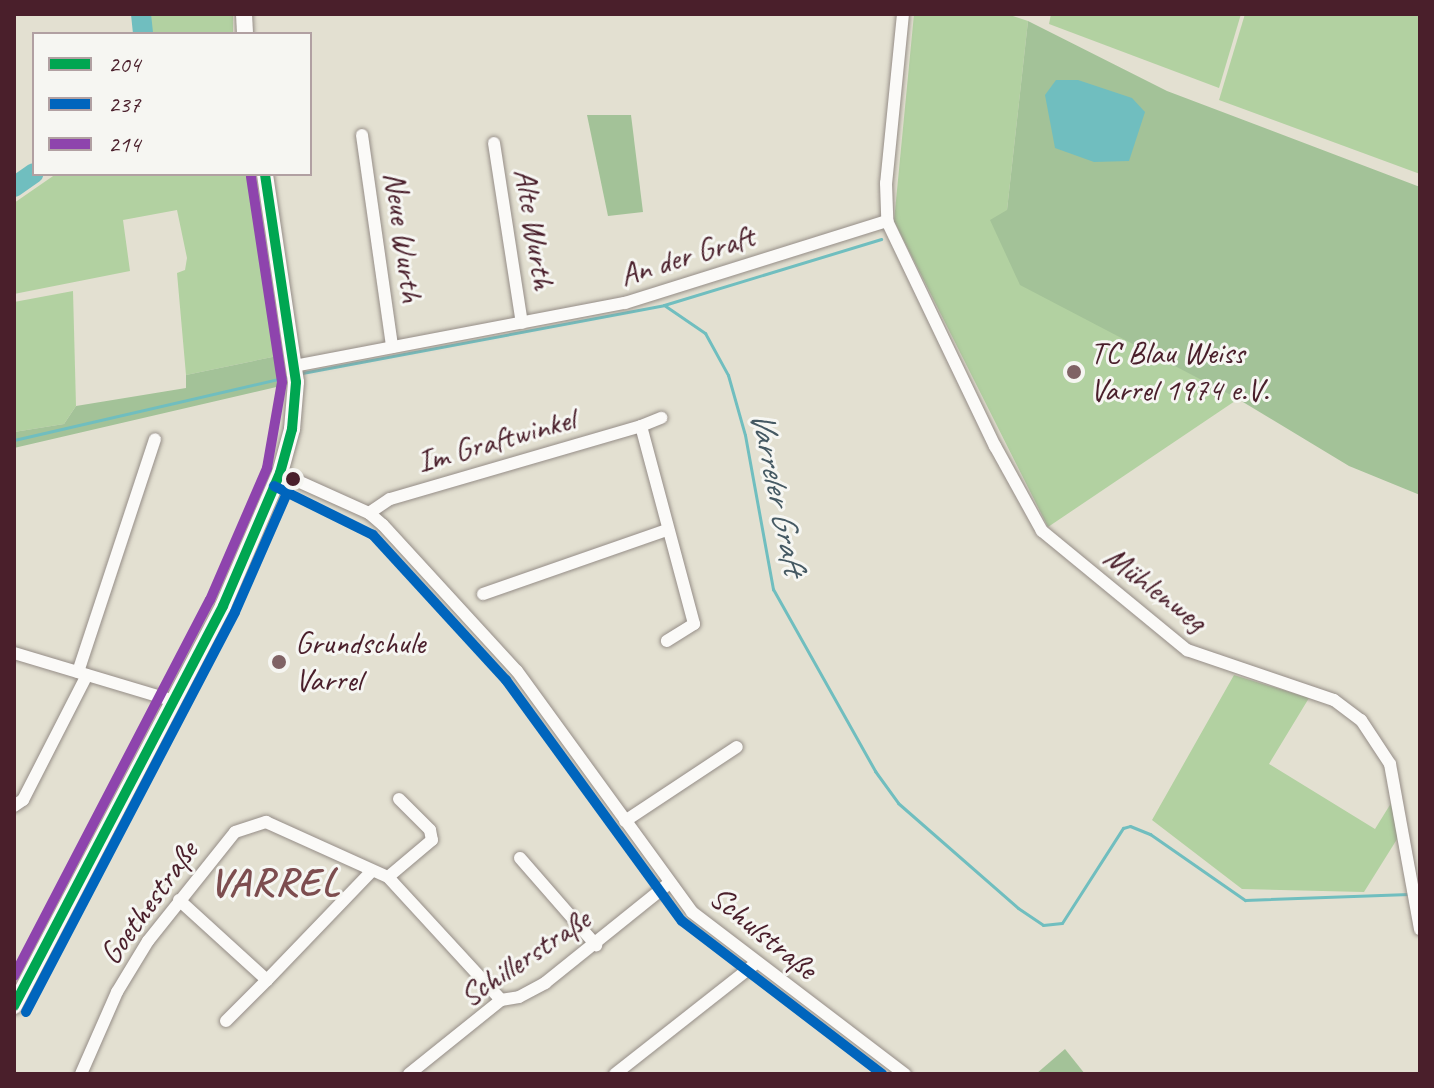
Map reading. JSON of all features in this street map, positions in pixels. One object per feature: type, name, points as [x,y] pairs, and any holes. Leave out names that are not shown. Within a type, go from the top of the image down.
[{"type":"main road","points":[[14,1006],[171,700],[223,606],[280,473],[292,429],[295,372],[265,176]]},
{"type":"street","points":[[887,221],[886,183],[903,14]]},
{"type":"street","name":"Neue Wurth","points":[[362,135],[392,347]]},
{"type":"street","name":"Alte Wurth","points":[[494,143],[522,323]]},
{"type":"street","name":"An der Graft","points":[[295,372],[392,347],[625,303],[887,221]]},
{"type":"street","name":"Mühlenweg","points":[[887,221],[995,446],[1042,531],[1187,650],[1334,700],[1361,720],[1378,739],[1390,764],[1420,929]]},
{"type":"street","name":"Im Graftwinkel","points":[[369,513],[390,499],[661,418]]},
{"type":"street","points":[[641,426],[694,624],[667,641]]},
{"type":"street","points":[[14,806],[23,800],[83,673],[155,439]]},
{"type":"street","name":"Schulstraße","points":[[280,473],[369,513],[517,671],[668,884],[692,912],[905,1074]]},
{"type":"street","points":[[483,594],[667,530]]},
{"type":"street","points":[[14,653],[171,700]]},
{"type":"street","points":[[625,821],[737,747]]},
{"type":"street","points":[[388,877],[432,840],[430,830],[399,799]]},
{"type":"street","name":"Goethestraße","points":[[81,1074],[117,992],[179,900],[235,832],[249,824],[266,822],[388,877],[501,1000]]},
{"type":"street","points":[[520,858],[596,945]]},
{"type":"street","points":[[226,1021],[372,871]]},
{"type":"street","name":"Schillerstraße","points":[[418,1071],[501,1000],[519,997],[545,983],[668,884]]},
{"type":"street","points":[[179,900],[267,980]]},
{"type":"street","points":[[615,1074],[756,963]]},
{"type":"green space","points":[[148,14],[233,14],[233,32],[148,32]]},
{"type":"green space","points":[[914,14],[1007,14],[1028,21],[1007,210],[1154,353],[1238,399],[1048,527],[894,221]]},
{"type":"green space","points":[[1051,14],[1241,14],[1219,88],[1049,24]]},
{"type":"green space","points":[[1245,14],[1420,14],[1420,174],[1219,100]]},
{"type":"green space","points":[[1028,21],[1167,91],[1420,187],[1420,495],[1349,466],[1238,399],[1020,285],[990,220],[1007,210]]},
{"type":"green space","points":[[587,115],[631,115],[643,212],[608,216]]},
{"type":"green space","points":[[53,176],[254,176],[282,355],[186,375],[177,273],[185,270],[187,258],[177,210],[123,220],[130,271],[14,294],[14,203]]},
{"type":"green space","points":[[73,291],[76,406],[64,424],[14,432],[14,302]]},
{"type":"green space","points":[[282,355],[285,385],[14,448],[14,432],[64,424],[76,406],[186,388],[186,375]]},
{"type":"green space","points":[[1234,675],[1309,698],[1269,764],[1375,829],[1393,800],[1399,836],[1364,892],[1242,889],[1152,820]]},
{"type":"green space","points":[[1065,1049],[1085,1074],[1036,1074]]},
{"type":"water","points":[[1056,80],[1078,80],[1132,98],[1145,112],[1129,161],[1094,162],[1055,148],[1045,95]]},
{"type":"waterway","points":[[141,14],[143,32]]},
{"type":"waterway","points":[[14,187],[32,174]]},
{"type":"waterway","points":[[664,305],[881,239]]},
{"type":"waterway","name":"Varreler Graft","points":[[302,373],[664,305],[705,333],[728,375],[745,435],[773,589],[875,771],[898,803],[1018,908],[1043,925],[1062,923],[1123,828],[1130,826],[1150,834],[1245,900],[1409,894]]},
{"type":"waterway","name":"Varreler Graft","points":[[14,440],[291,376]]},
{"type":"transit line","name":"214","points":[[14,976],[210,600],[267,468],[282,382],[251,176]]},
{"type":"transit line","name":"204","points":[[14,1006],[223,606],[280,473],[292,429],[296,382],[265,176]]},
{"type":"transit line","name":"237","points":[[26,1012],[235,612],[293,479]]},
{"type":"transit line","name":"237","points":[[274,486],[373,535],[506,680],[682,921],[882,1074]]},
{"type":"place","name":"TC Blau Weiss Varrel 1974 e.V.","points":[[1074,372]]},
{"type":"place","name":"Grundschule Varrel","points":[[279,662]]},
{"type":"district","name":"VARREL","points":[[275,882]]}]
